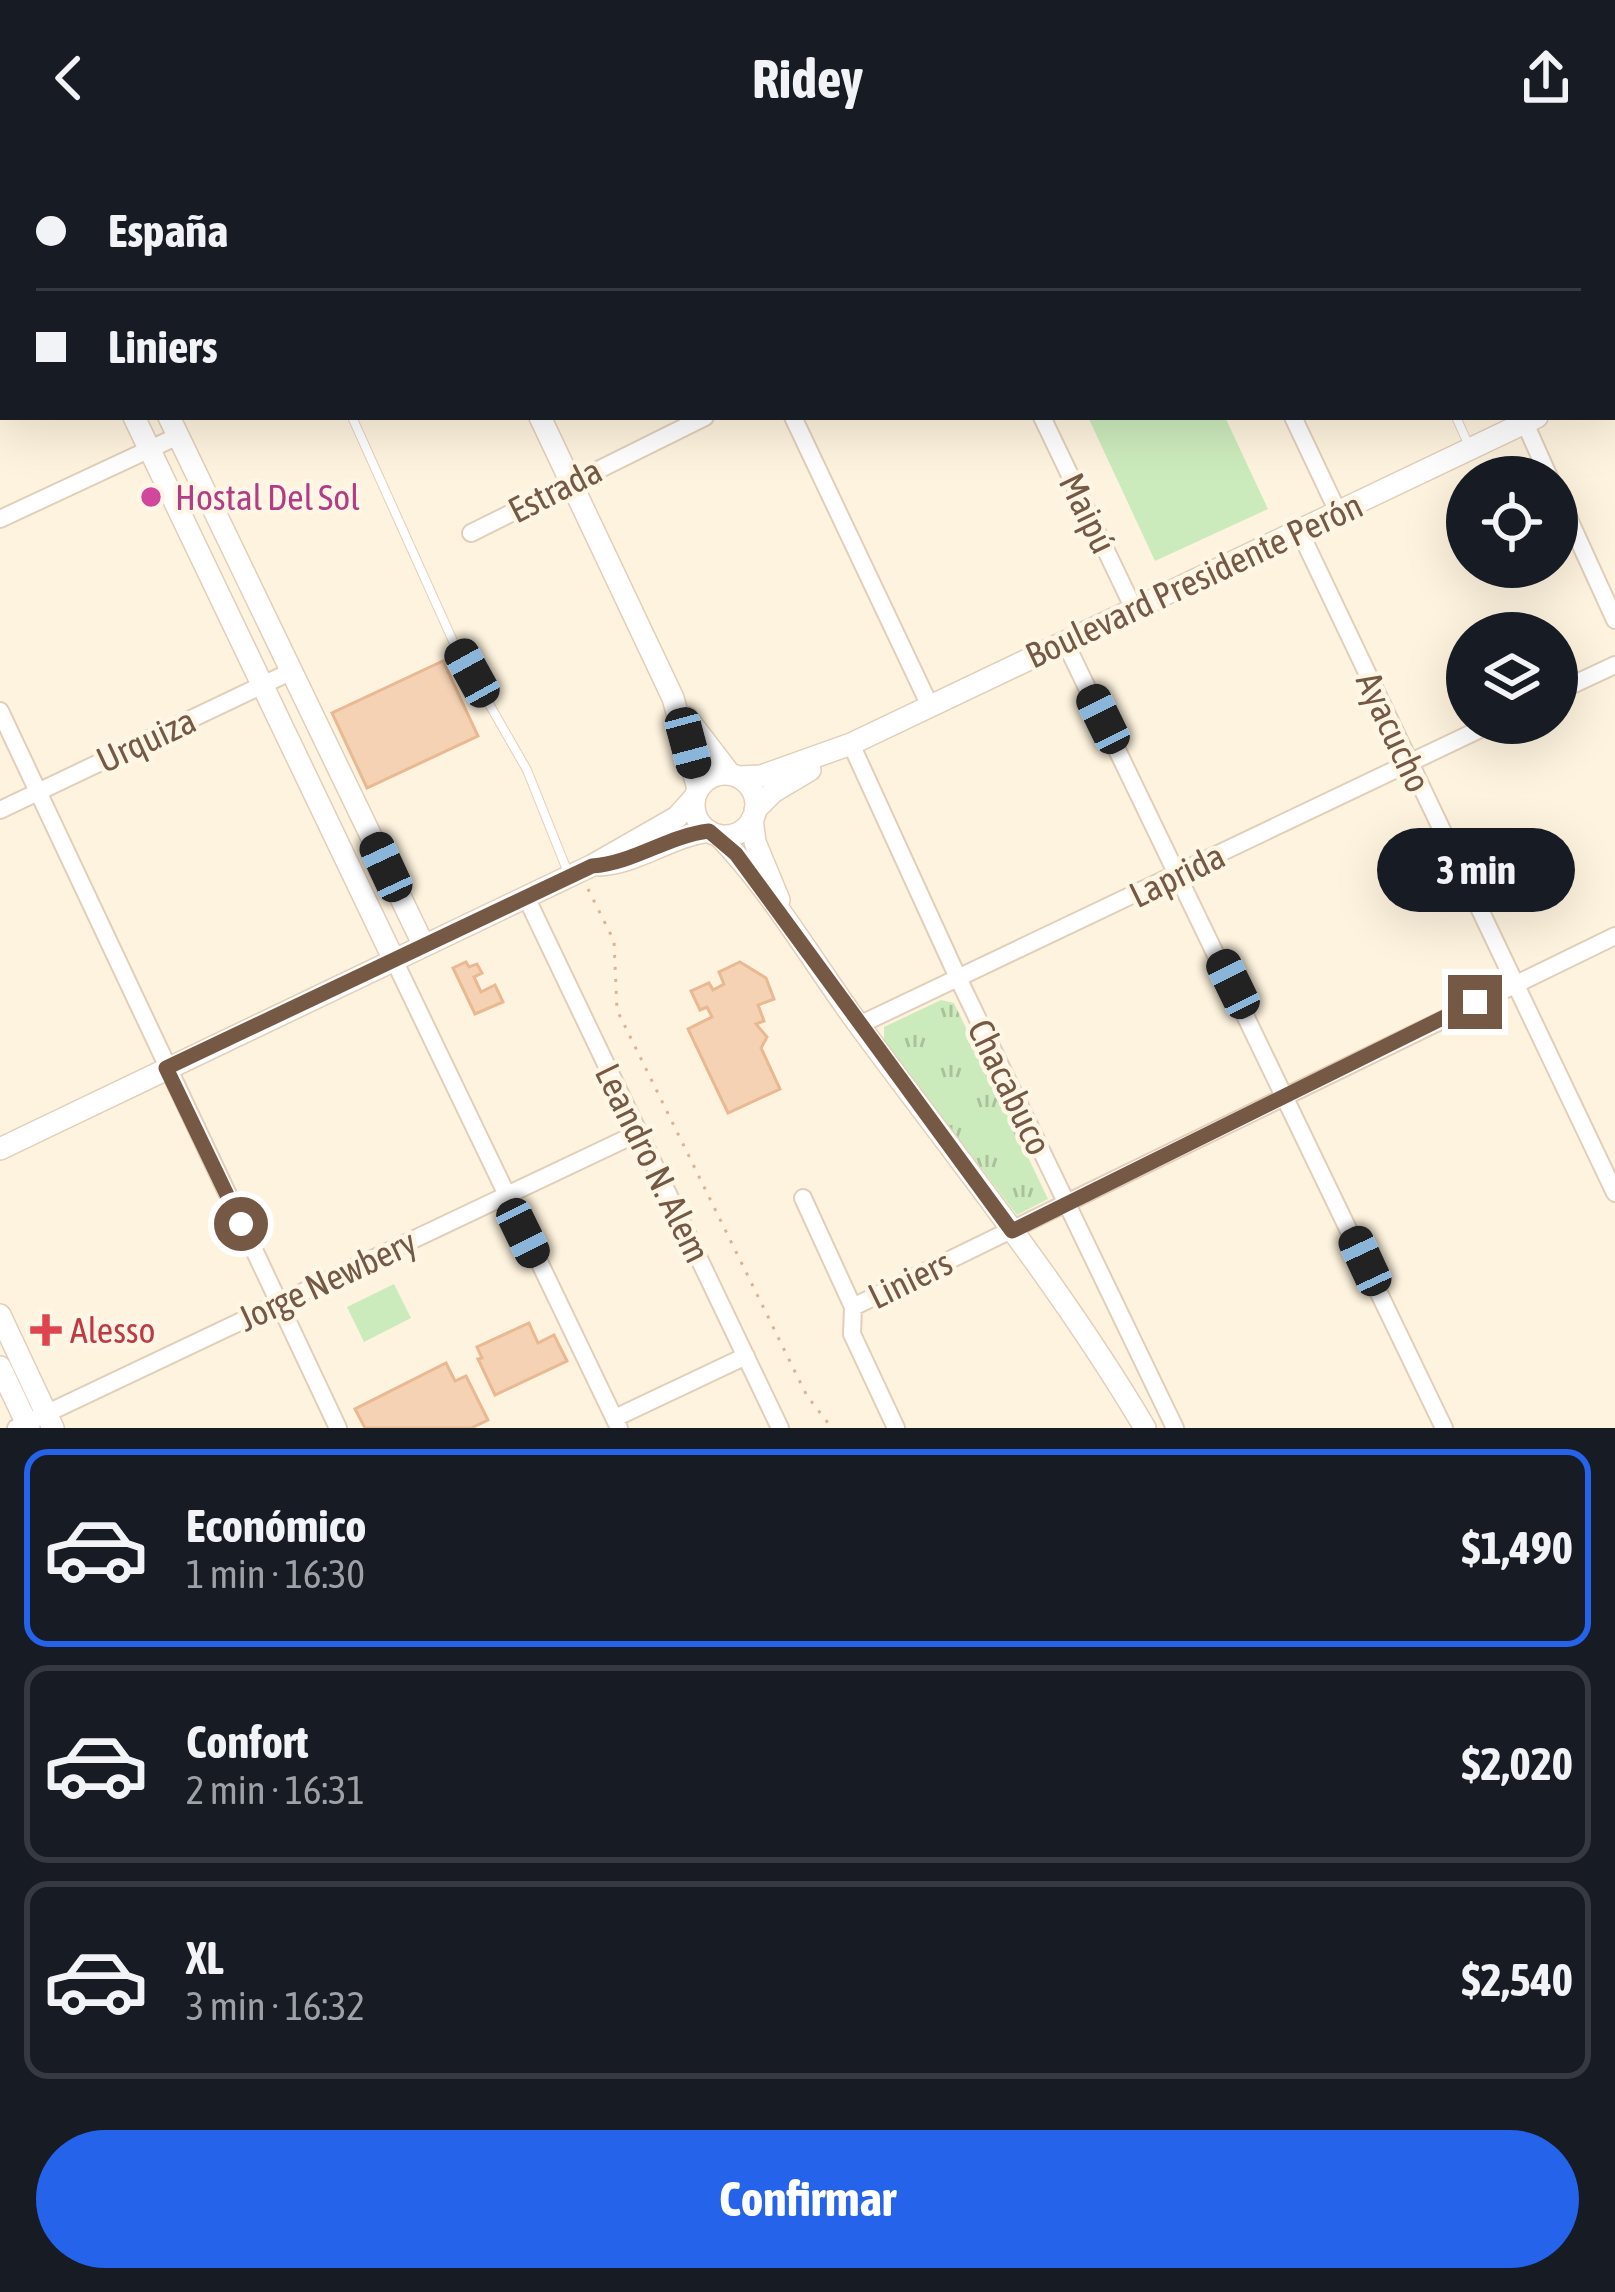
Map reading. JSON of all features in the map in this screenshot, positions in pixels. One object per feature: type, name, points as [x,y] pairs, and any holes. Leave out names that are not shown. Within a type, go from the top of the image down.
[{"type":"street","points":[[135,420],[617,1423],[746,1357]]},
{"type":"street","points":[[541,420],[673,698],[713,756],[752,790],[755,842],[786,917]]},
{"type":"street","name":"Estrada","points":[[471,532],[699,420]]},
{"type":"street","points":[[794,420],[930,706]]},
{"type":"street","name":"Maipú","points":[[1043,420],[1135,609]]},
{"type":"street","points":[[1294,420],[1338,512]]},
{"type":"street","points":[[1531,420],[1543,456]]},
{"type":"street","name":"Boulevard Presidente Perón","points":[[580,871],[677,817],[713,776],[761,776],[851,743],[1531,420]]},
{"type":"street","points":[[0,520],[149,449],[173,426],[424,946]]},
{"type":"street","name":"Ayacucho","points":[[1299,530],[1615,1193]]},
{"type":"street","points":[[1578,540],[1615,620]]},
{"type":"street","points":[[1065,642],[1444,1428]]},
{"type":"street","points":[[1578,682],[1615,664]]},
{"type":"street","name":"Urquiza","points":[[0,810],[292,671]]},
{"type":"street","points":[[673,698],[696,793],[696,817],[786,917],[859,1025],[1092,1341],[1145,1428]]},
{"type":"street","points":[[0,711],[338,1428]]},
{"type":"street","name":"Boulevard Presidente Perón","points":[[580,871],[617,864],[684,834],[737,833],[773,792],[851,743]]},
{"type":"street","name":"Chacabuco","points":[[851,743],[959,980],[1175,1428]]},
{"type":"street","name":"Laprida","points":[[859,1025],[1450,744]]},
{"type":"street","points":[[0,1149],[580,871]]},
{"type":"street","name":"Leandro N. Alem","points":[[526,897],[780,1428]]},
{"type":"street","name":"Liniers","points":[[853,1307],[1615,937]]},
{"type":"street","name":"Jorge Newbery","points":[[34,1424],[278,1302],[638,1133]]},
{"type":"street","points":[[803,1198],[853,1307],[852,1334],[896,1428]]},
{"type":"street","points":[[0,1315],[34,1424]]},
{"type":"street","points":[[0,1367],[34,1424]]},
{"type":"lane","points":[[353,420],[453,640],[580,871]]},
{"type":"lane","points":[[1457,420],[1470,449]]},
{"type":"path","points":[[580,871],[614,941],[617,1010],[807,1396],[832,1428]]},
{"type":"green space","points":[[1089,420],[1226,420],[1268,509],[1155,561]]},
{"type":"green space","points":[[941,1000],[954,1003],[1048,1199],[1017,1215],[884,1040],[884,1027]]},
{"type":"green space","points":[[394,1284],[411,1318],[364,1342],[347,1307]]},
{"type":"building","points":[[443,661],[478,736],[367,788],[332,713]]},
{"type":"building","points":[[466,962],[469,967],[477,964],[482,973],[474,977],[481,992],[495,985],[503,1002],[475,1014],[453,968]]},
{"type":"building","points":[[740,962],[766,978],[774,999],[758,1005],[764,1021],[756,1024],[767,1037],[761,1048],[780,1089],[728,1113],[688,1029],[712,1017],[707,1007],[700,1010],[691,991],[709,983],[713,990],[724,984],[719,972]]},
{"type":"building","points":[[529,1323],[538,1343],[554,1335],[567,1361],[495,1395],[477,1347]]},
{"type":"building","points":[[446,1363],[455,1381],[466,1376],[488,1420],[471,1428],[365,1428],[355,1409]]},
{"type":"place","name":"Hostal Del Sol","points":[[151,497]]},
{"type":"place","name":"Alesso","points":[[46,1330]]},
{"type":"route","points":[[241,1224],[166,1068],[592,866],[617,864],[684,834],[709,831],[736,854],[1012,1231],[1475,1002]]}]
